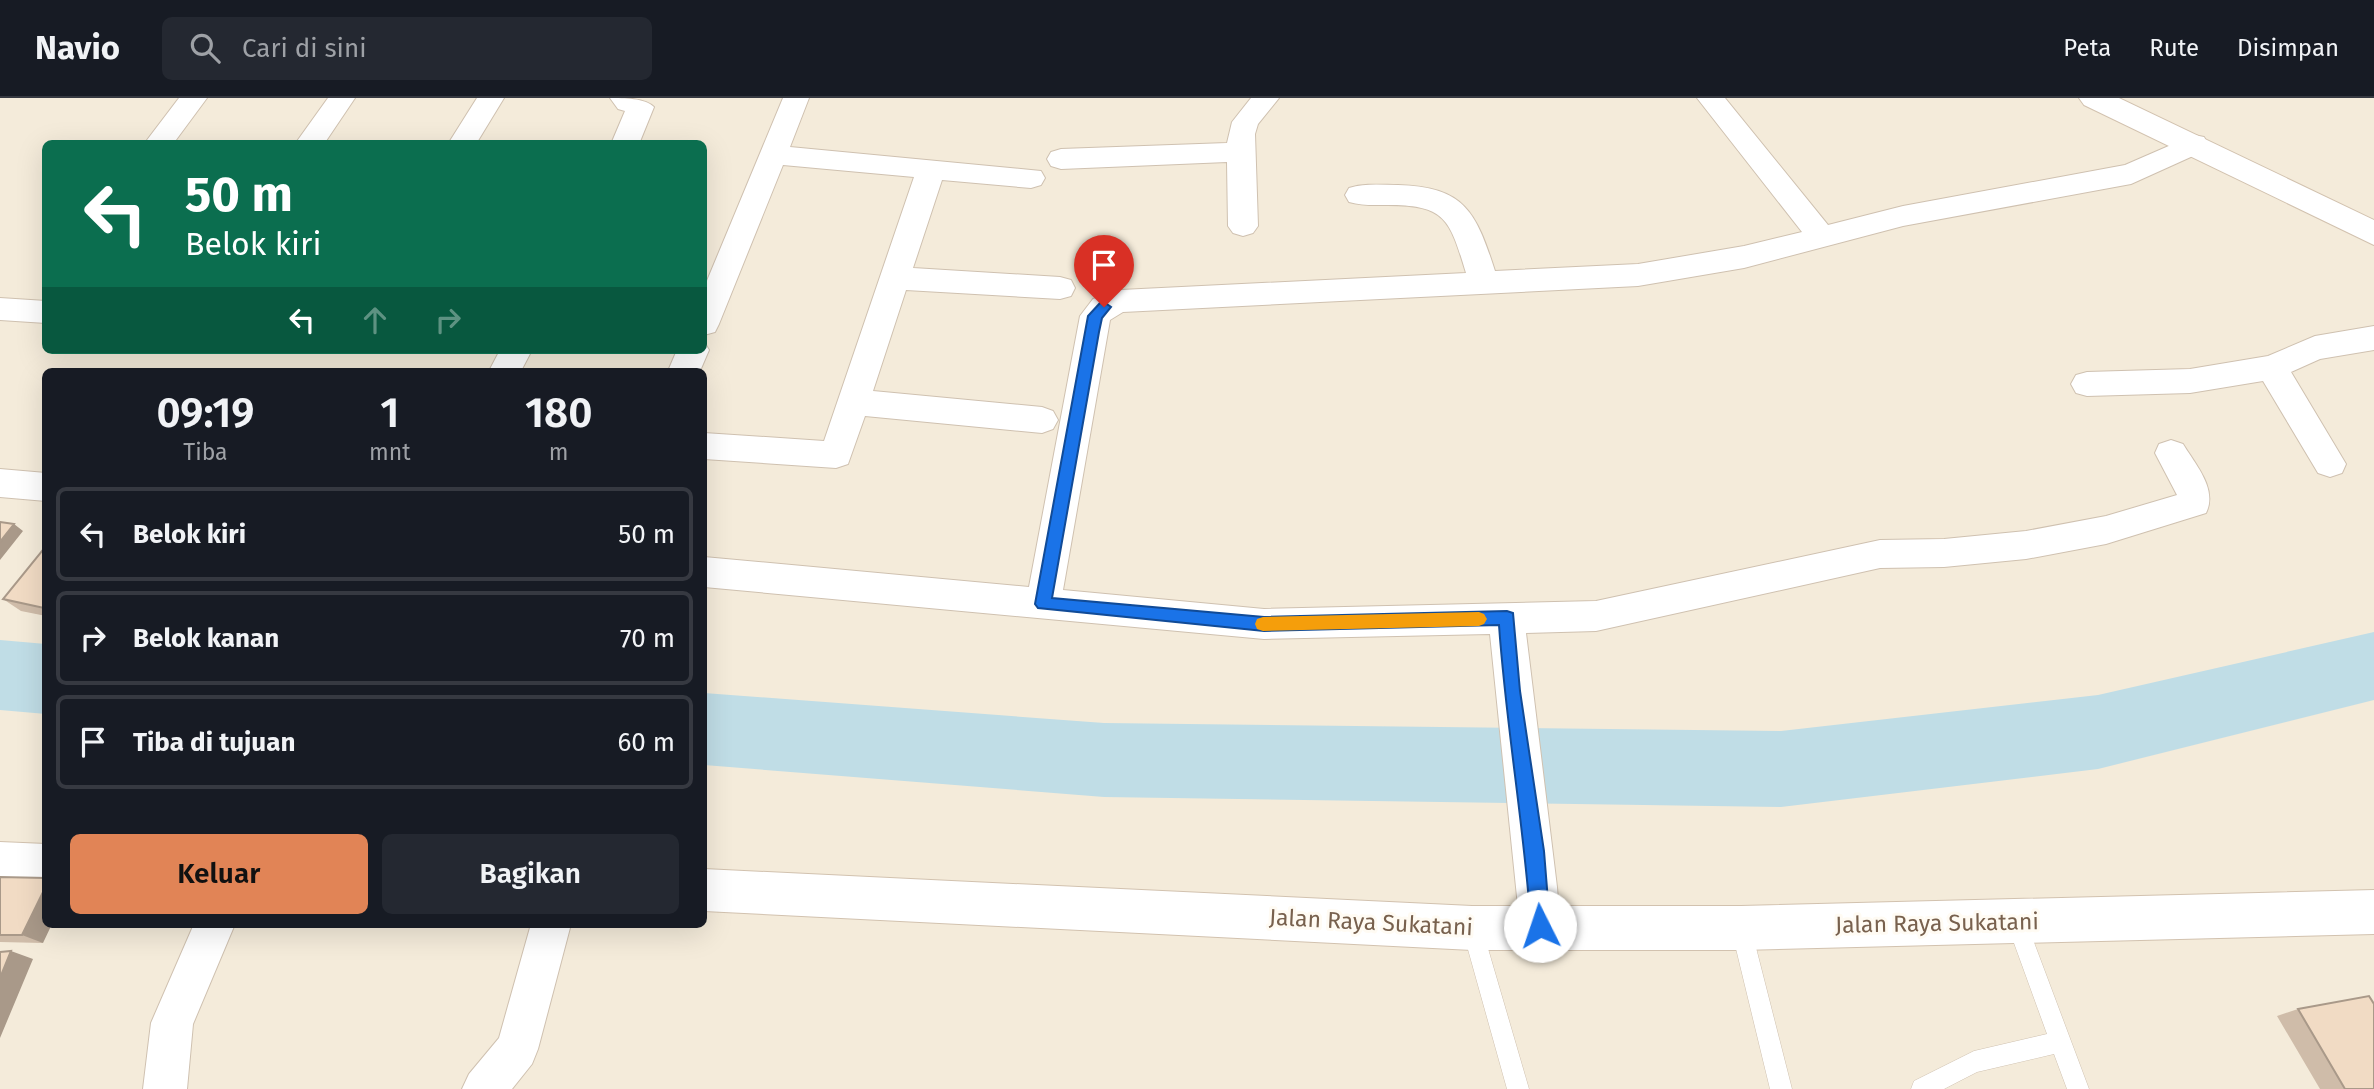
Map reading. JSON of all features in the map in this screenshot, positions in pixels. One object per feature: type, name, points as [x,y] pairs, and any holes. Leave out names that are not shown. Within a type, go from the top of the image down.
[{"type":"main road","points":[[2094,98],[2194,144],[2374,234]]},
{"type":"main road","points":[[0,863],[42,865]]},
{"type":"main road","name":"Jalan Raya Sukatani","points":[[707,890],[1472,928],[1741,928],[2374,912]]},
{"type":"street","points":[[161,140],[194,98]]},
{"type":"street","points":[[312,140],[342,98]]},
{"type":"street","points":[[465,140],[491,98]]},
{"type":"street","points":[[707,317],[796,98]]},
{"type":"street","points":[[1243,226],[1239,134],[1244,121],[1266,98]]},
{"type":"street","points":[[1710,98],[1822,236]]},
{"type":"street","points":[[627,140],[643,101]]},
{"type":"street","points":[[1043,604],[1093,324],[1095,316],[1104,307],[1121,301],[1638,275],[1744,257],[1903,216],[2131,174],[2194,144]]},
{"type":"street","points":[[1061,159],[1241,152]]},
{"type":"street","points":[[773,155],[1031,178]]},
{"type":"street","points":[[707,446],[836,455],[931,169]]},
{"type":"street","points":[[1359,195],[1416,194],[1431,197],[1457,211],[1474,248],[1484,284]]},
{"type":"street","points":[[894,278],[1060,288]]},
{"type":"street","points":[[23,311],[42,290]]},
{"type":"street","points":[[2087,384],[2190,381],[2273,367],[2315,348],[2374,338]]},
{"type":"street","points":[[2273,367],[2283,390],[2330,464]]},
{"type":"street","points":[[853,402],[1042,420]]},
{"type":"street","points":[[707,572],[1264,624],[1596,616],[1880,554],[1944,553],[2026,545],[2106,530],[2194,503],[2193,491],[2171,453]]},
{"type":"street","points":[[0,483],[42,487]]},
{"type":"street","points":[[1507,618],[1512,691],[1535,851],[1540,926]]},
{"type":"street","points":[[165,1089],[173,1023],[213,928]]},
{"type":"street","points":[[484,1089],[517,1049],[550,928]]},
{"type":"lane","points":[[2016,921],[2078,1089]]},
{"type":"lane","points":[[1472,928],[1518,1089]]},
{"type":"lane","points":[[1741,928],[1781,1089]]},
{"type":"lane","points":[[1923,1089],[1974,1062],[2060,1042]]},
{"type":"shaded area","points":[[0,98],[2374,98],[2374,1089],[0,1089]]},
{"type":"building","points":[[0,522],[14,524],[0,542]]},
{"type":"building","points":[[42,551],[42,608],[3,599]]},
{"type":"building","points":[[0,877],[42,878],[42,894],[22,935],[0,935]]},
{"type":"building","points":[[11,951],[0,978],[0,952]]},
{"type":"building","points":[[2369,996],[2374,1004],[2374,1089],[2345,1089],[2298,1009]]},
{"type":"waterway","points":[[707,729],[1104,760],[1781,769],[2098,732],[2374,666]]},
{"type":"waterway","points":[[0,675],[42,679]]},
{"type":"slow traffic","points":[[1263,624],[1479,619]]},
{"type":"route","points":[[1104,307],[1095,316],[1043,604],[1264,624],[1507,618],[1512,691],[1535,851],[1540,926]]}]
